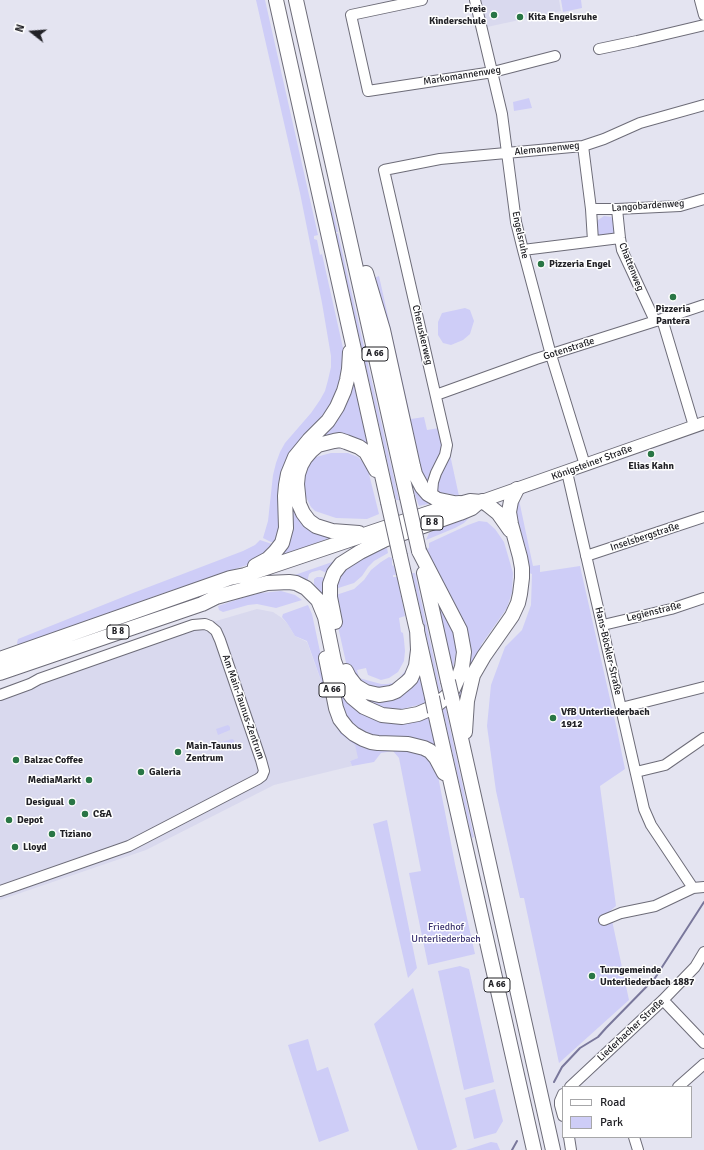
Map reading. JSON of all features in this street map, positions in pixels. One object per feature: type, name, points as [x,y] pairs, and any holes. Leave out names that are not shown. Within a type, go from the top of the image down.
[{"type":"highway","name":"A 66","points":[[276,0],[534,1150]]},
{"type":"highway","name":"A 66","points":[[296,0],[553,1150]]},
{"type":"highway","points":[[343,210],[364,269],[383,330],[414,470],[422,487],[428,494],[435,498]]},
{"type":"highway","points":[[233,584],[244,570],[268,559],[282,543],[286,528],[286,485],[291,466],[301,449],[333,414],[347,380],[350,359],[347,318]]},
{"type":"highway","points":[[368,533],[332,532],[316,526],[309,521],[299,504],[297,493],[298,474],[305,458],[318,445],[328,442],[340,440],[360,447],[371,459],[379,475],[388,502]]},
{"type":"highway","points":[[467,763],[465,732],[466,712],[471,682],[484,656],[512,616],[520,594],[522,568],[511,524],[509,509],[517,489]]},
{"type":"highway","points":[[480,502],[488,505],[498,513],[507,523],[515,539]]},
{"type":"highway","name":"B 8","points":[[0,659],[233,584],[250,584],[374,542],[384,540],[460,513],[472,508],[480,502]]},
{"type":"highway","name":"B 8","points":[[0,673],[202,604],[216,597],[233,584],[252,573],[460,503]]},
{"type":"highway","points":[[384,540],[360,552],[341,564],[330,581],[330,597],[341,655],[346,671],[352,682],[366,692],[378,694],[390,693],[402,687],[410,678],[416,666],[418,650],[417,628]]},
{"type":"highway","name":"A 66","points":[[233,584],[284,581],[296,583],[306,588],[318,600],[322,609],[334,661],[342,681],[349,693],[364,707],[373,712],[388,716],[409,716],[434,707],[447,696],[453,689],[459,676],[464,659],[460,630],[419,551]]},
{"type":"highway","name":"A 66","points":[[202,604],[217,602],[252,591],[268,588],[291,589],[304,598],[313,609],[318,624],[340,719],[347,728],[363,739],[378,743],[401,743],[416,745],[433,754],[439,761],[442,768],[460,819]]},
{"type":"main road","name":"Königsteiner Straße","points":[[480,502],[699,424]]},
{"type":"main road","points":[[435,498],[460,503]]},
{"type":"main road","name":"B 8","points":[[460,503],[470,500],[480,502]]},
{"type":"street","name":"Markomannenweg","points":[[422,0],[351,15],[368,91],[493,72],[555,56]]},
{"type":"street","name":"Engelsruhe","points":[[475,0],[502,114],[516,222],[522,250],[551,355],[585,465]]},
{"type":"street","points":[[700,0],[704,15]]},
{"type":"street","points":[[599,49],[704,25]]},
{"type":"street","name":"Alemannenweg","points":[[384,170],[440,159],[583,146],[604,139],[640,123],[704,105]]},
{"type":"street","points":[[583,146],[591,209],[593,241]]},
{"type":"street","name":"Cheruskerweg","points":[[384,170],[447,448],[446,455],[436,473],[433,482],[432,493],[435,498]]},
{"type":"street","name":"Langobardenweg","points":[[591,209],[680,206],[704,198]]},
{"type":"street","name":"Chattenweg","points":[[618,209],[622,250],[658,320],[699,424]]},
{"type":"street","points":[[522,250],[620,238]]},
{"type":"street","name":"Gotenstraße","points":[[436,395],[551,355],[704,305]]},
{"type":"street","name":"Hans-Böckler-Straße","points":[[567,472],[644,809],[651,824],[693,888]]},
{"type":"street","name":"Inselsbergstraße","points":[[586,556],[704,517]]},
{"type":"street","name":"Legienstraße","points":[[603,625],[671,609],[704,598]]},
{"type":"street","name":"Am Main-Taunus-Zentrum","points":[[0,695],[30,684],[39,679],[197,624],[205,624],[216,631],[220,640],[264,771],[262,776],[258,779],[129,846],[0,891]]},
{"type":"street","points":[[621,708],[704,687]]},
{"type":"street","points":[[636,772],[665,765],[704,738]]},
{"type":"street","points":[[604,920],[621,913],[655,906],[693,888],[704,887]]},
{"type":"street","name":"Liederbacher Straße","points":[[571,1086],[663,1000],[695,967],[704,952]]},
{"type":"street","points":[[663,1000],[704,1043]]},
{"type":"street","points":[[679,1086],[704,1064]]},
{"type":"street","points":[[562,1096],[560,1100],[562,1112]]},
{"type":"street","points":[[569,1138],[571,1150]]},
{"type":"street","points":[[634,1138],[638,1150]]},
{"type":"shaded area","name":"Kita Engelsruhe","points":[[481,0],[559,0],[561,11],[487,27]]},
{"type":"shaded area","name":"Main-Taunus Zentrum","points":[[257,609],[273,612],[287,623],[295,636],[307,642],[340,734],[355,745],[359,758],[350,761],[352,766],[274,785],[146,850],[0,900],[0,690],[203,619],[216,621]]},
{"type":"green space","points":[[256,0],[265,0],[318,235],[314,236],[314,239],[317,240],[320,255],[322,254],[345,357],[344,375],[282,522],[277,542],[271,542],[263,538],[268,521],[273,475],[276,463],[285,443],[311,413],[325,391],[331,367],[331,356],[300,193]]},
{"type":"green space","points":[[561,0],[581,0],[582,8],[563,12]]},
{"type":"green space","points":[[529,98],[532,108],[514,111],[513,102]]},
{"type":"green space","points":[[331,201],[338,232],[335,232],[329,204]]},
{"type":"green space","points":[[604,216],[611,217],[616,221],[615,232],[612,235],[600,236],[596,231],[596,223]]},
{"type":"green space","points":[[338,233],[399,500],[396,500],[336,234]]},
{"type":"green space","points":[[379,276],[411,419],[424,417],[427,430],[439,428],[444,446],[429,490],[423,483],[372,279]]},
{"type":"green space","points":[[465,308],[470,310],[474,321],[470,334],[463,340],[451,345],[443,343],[438,335],[438,322],[442,313]]},
{"type":"green space","points":[[353,374],[369,451],[318,441],[294,497],[335,536],[278,557],[289,487]]},
{"type":"green space","points":[[449,450],[459,496],[445,493],[438,495],[435,485]]},
{"type":"green space","points":[[331,453],[348,453],[358,457],[367,466],[379,514],[367,519],[336,518],[315,511],[311,507],[305,495],[302,484],[304,473],[309,464],[316,457]]},
{"type":"green space","points":[[411,472],[432,501],[428,504],[419,506],[415,495]]},
{"type":"green space","points":[[519,500],[533,566],[540,565],[540,572],[580,566],[625,769],[600,786],[616,906],[610,911],[629,1000],[559,1063],[524,898],[520,898],[496,791],[487,726],[491,685],[505,647],[522,630],[531,605],[532,574],[529,573],[529,569],[527,569],[523,549],[526,547],[525,545],[522,546],[512,514]]},
{"type":"green space","points":[[472,515],[464,523],[455,528],[426,540],[429,533],[457,519]]},
{"type":"green space","points":[[479,521],[487,522],[495,529],[504,542],[513,573],[512,592],[507,608],[481,645],[483,647],[459,703],[456,690],[467,664],[426,549],[429,548],[429,543]]},
{"type":"green space","points":[[260,540],[277,544],[253,563],[155,596],[92,621],[18,645],[17,643],[18,639],[243,551],[255,545]]},
{"type":"green space","points":[[387,548],[388,553],[374,561],[362,576],[354,583],[332,590],[337,573],[369,553]]},
{"type":"green space","points":[[389,557],[392,558],[392,565],[394,566],[396,575],[393,575],[393,577],[397,577],[405,616],[399,618],[404,640],[404,661],[398,672],[389,678],[381,680],[368,675],[366,668],[357,670],[359,678],[381,684],[387,684],[398,680],[408,667],[412,669],[392,689],[365,688],[347,667],[333,596],[354,589],[364,580],[371,570]]},
{"type":"green space","points":[[338,560],[329,574],[320,570],[309,574],[307,583],[289,577]]},
{"type":"green space","points":[[412,573],[415,573],[441,690],[439,691]]},
{"type":"green space","points":[[317,577],[322,577],[325,579],[326,593],[319,594],[314,586],[314,579]]},
{"type":"green space","points":[[281,591],[295,595],[302,600],[276,608],[257,604],[223,612],[219,610],[218,606],[248,596]]},
{"type":"green space","points":[[203,594],[204,596],[73,641],[73,639]]},
{"type":"green space","points":[[436,596],[446,609],[461,652],[456,652],[453,669],[451,659],[449,659]]},
{"type":"green space","name":"Friedhof Unterliederbach","points":[[308,605],[312,614],[328,689],[341,727],[410,747],[433,760],[438,776],[455,864],[475,954],[428,965],[409,873],[421,871],[399,758],[393,751],[381,753],[374,762],[352,766],[350,761],[358,758],[355,745],[340,734],[307,641],[295,636],[282,617],[283,614]]},
{"type":"green space","points":[[321,615],[362,709],[428,716],[437,749],[371,738],[345,720]]},
{"type":"green space","points":[[340,665],[375,697],[419,668],[426,703],[402,709],[386,708],[367,702]]},
{"type":"green space","points":[[445,705],[474,837],[472,838],[442,707]]},
{"type":"green space","points":[[228,725],[230,730],[218,735],[216,729]]},
{"type":"green space","points":[[232,739],[234,740],[234,745],[223,747],[222,742]]},
{"type":"green space","points":[[387,820],[417,968],[408,978],[373,824]]},
{"type":"green space","points":[[460,966],[469,969],[494,1082],[464,1090],[438,971]]},
{"type":"green space","points":[[413,988],[457,1147],[451,1150],[418,1150],[374,1024]]},
{"type":"green space","points":[[308,1039],[317,1071],[328,1067],[349,1131],[319,1142],[288,1045]]},
{"type":"green space","points":[[495,1089],[503,1121],[496,1133],[474,1139],[465,1098]]},
{"type":"green space","points":[[491,1142],[497,1143],[500,1150],[466,1150]]},
{"type":"waterway","points":[[554,1082],[562,1067],[580,1048],[598,1037],[655,978],[704,902]]},
{"type":"waterway","points":[[512,1150],[517,1141]]},
{"type":"place","name":"Freie Kinderschule","points":[[494,15]]},
{"type":"place","name":"Kita Engelsruhe","points":[[520,17]]},
{"type":"place","name":"Pizzeria Engel","points":[[541,264]]},
{"type":"place","name":"Pizzeria Pantera","points":[[673,297]]},
{"type":"place","name":"Elias Kahn","points":[[651,454]]},
{"type":"place","name":"VfB Unterliederbach 1912","points":[[553,718]]},
{"type":"place","name":"Main-Taunus Zentrum","points":[[178,752]]},
{"type":"place","name":"Balzac Coffee","points":[[16,760]]},
{"type":"place","name":"Galeria","points":[[141,772]]},
{"type":"place","name":"MediaMarkt","points":[[89,780]]},
{"type":"place","name":"Desigual","points":[[72,802]]},
{"type":"place","name":"C&A","points":[[85,814]]},
{"type":"place","name":"Depot","points":[[9,820]]},
{"type":"place","name":"Tiziano","points":[[52,834]]},
{"type":"place","name":"Lloyd","points":[[15,847]]},
{"type":"place","name":"Turngemeinde Unterliederbach 1887","points":[[592,976]]}]
